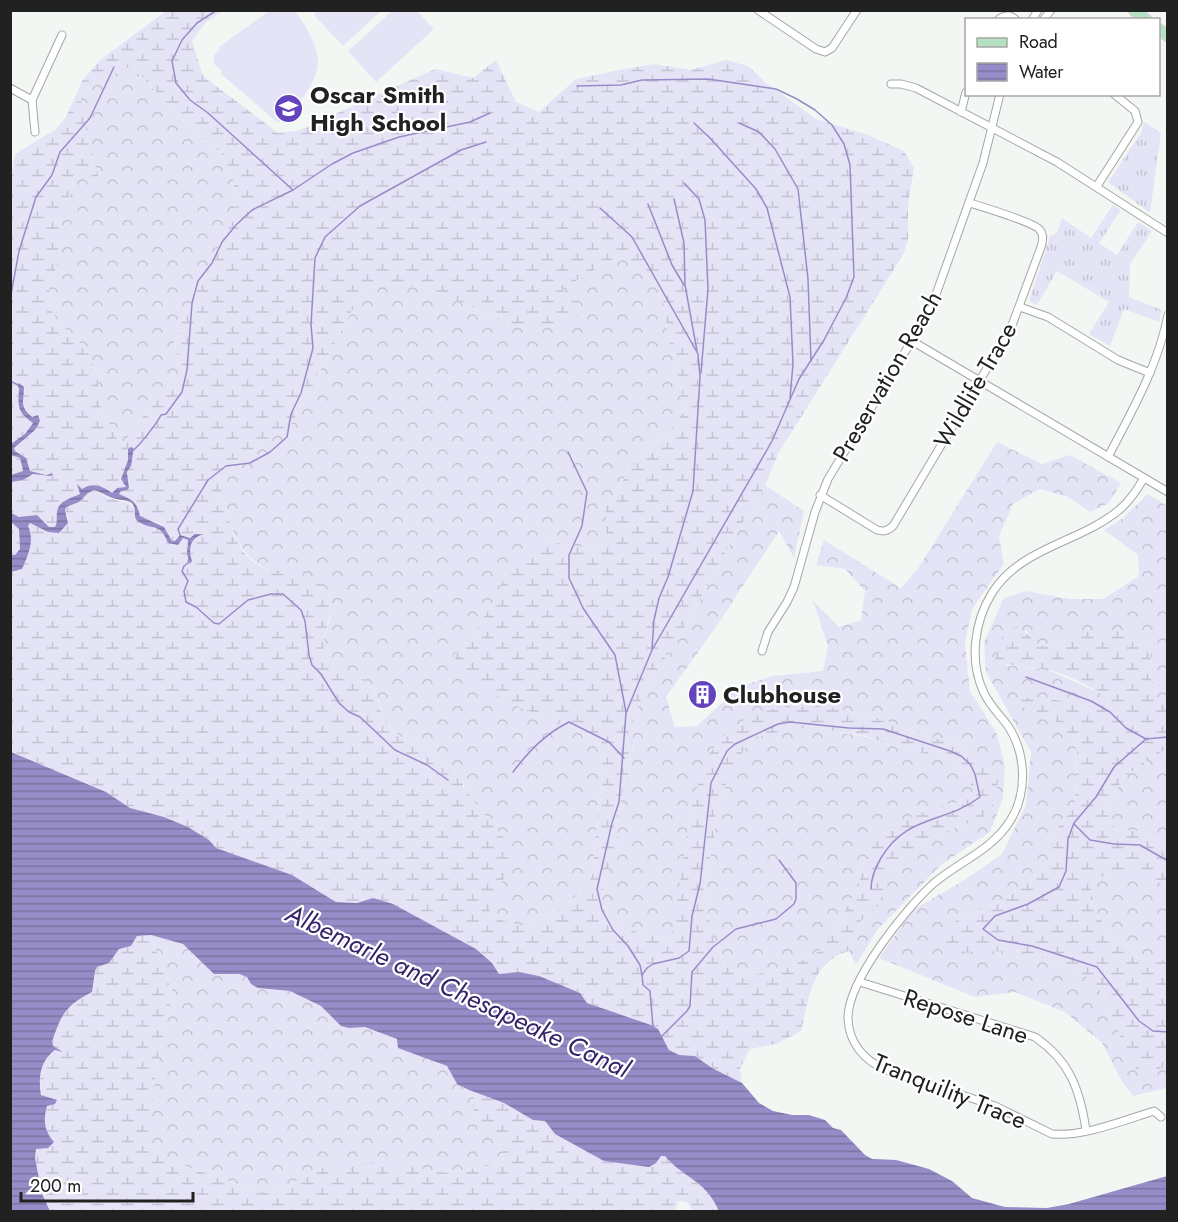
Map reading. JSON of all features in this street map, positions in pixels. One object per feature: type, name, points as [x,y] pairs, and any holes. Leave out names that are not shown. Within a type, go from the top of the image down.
[{"type":"street","points":[[758,10],[816,49],[825,52],[832,48],[857,10]]},
{"type":"street","points":[[35,132],[32,100],[62,35]]},
{"type":"street","points":[[891,84],[915,88],[1057,162],[1167,233]]},
{"type":"street","points":[[10,88],[32,100]]},
{"type":"street","points":[[961,112],[965,96]]},
{"type":"street","name":"Preservation Reach","points":[[762,651],[768,632],[794,587],[820,495],[828,478],[912,341],[934,300],[983,164],[1000,96]]},
{"type":"street","points":[[1097,186],[1138,122],[1135,111],[1116,96]]},
{"type":"street","name":"Wildlife Trace","points":[[820,495],[877,530],[882,532],[888,530],[1011,328],[1042,243],[1042,233],[1033,225],[970,202]]},
{"type":"street","points":[[1020,307],[1048,317],[1118,360],[1150,373]]},
{"type":"street","points":[[1108,457],[1150,373],[1167,315]]},
{"type":"street","points":[[912,341],[1167,492]]},
{"type":"street","name":"Tranquility Trace","points":[[1144,478],[1132,497],[1119,511],[1034,556],[1022,566],[1015,567],[996,587],[984,609],[977,634],[976,671],[984,693],[1011,731],[1021,758],[1022,785],[1016,810],[996,840],[935,882],[912,905],[885,938],[851,1000],[848,1018],[854,1043],[872,1064],[995,1106],[1052,1134],[1060,1135],[1086,1130],[1154,1111],[1161,1117]]},
{"type":"street","name":"Repose Lane","points":[[860,982],[1035,1037],[1055,1052],[1067,1069],[1081,1099],[1086,1130]]},
{"type":"green space","points":[[319,10],[381,11],[343,46],[314,15]]},
{"type":"green space","points":[[166,11],[223,11],[205,23],[192,41],[203,76],[278,133],[300,130],[435,69],[473,78],[496,60],[516,102],[539,112],[576,79],[654,64],[691,70],[726,60],[748,66],[765,82],[816,119],[868,135],[904,151],[914,168],[908,205],[908,240],[903,255],[779,452],[757,504],[739,527],[676,644],[655,671],[634,715],[632,758],[624,784],[617,822],[618,853],[607,872],[600,902],[610,920],[643,935],[669,937],[672,933],[692,802],[709,754],[725,734],[756,714],[781,707],[830,707],[872,716],[934,738],[965,746],[983,759],[994,771],[998,781],[993,807],[982,818],[931,837],[899,859],[887,876],[878,906],[861,921],[849,951],[827,963],[814,982],[801,1031],[776,1044],[750,1049],[740,1069],[742,1083],[712,1068],[695,1056],[679,1055],[669,1050],[658,1029],[587,1003],[580,993],[519,972],[499,974],[492,963],[373,898],[357,903],[336,902],[292,875],[215,848],[209,840],[188,827],[164,817],[130,808],[106,792],[11,752],[11,572],[22,569],[30,523],[48,532],[69,520],[66,507],[79,502],[94,490],[131,505],[139,522],[158,527],[174,545],[183,538],[188,540],[187,554],[192,561],[191,546],[193,539],[199,534],[190,538],[180,535],[172,541],[164,527],[145,519],[138,506],[119,494],[120,491],[127,490],[130,484],[128,472],[134,449],[128,449],[128,460],[121,479],[126,487],[112,493],[104,487],[82,489],[78,485],[80,494],[66,500],[58,508],[56,527],[49,527],[37,515],[19,517],[11,513],[11,482],[23,480],[33,474],[50,476],[51,474],[30,471],[21,454],[15,451],[14,448],[35,430],[38,415],[32,417],[27,411],[23,402],[25,390],[19,388],[21,412],[33,423],[25,434],[11,444],[10,186],[15,154],[56,129],[66,117],[82,81],[100,60]],"holes":[[[132,66],[195,133],[220,152],[232,173],[237,202],[234,216],[184,316],[174,342],[184,381],[168,384],[167,389],[131,430],[127,441],[122,444],[118,441],[102,411],[98,398],[98,375],[87,350],[59,323],[51,310],[49,287],[54,277],[58,256],[60,217],[72,190],[74,169],[80,169],[87,182],[101,187],[82,112],[81,96],[101,80]],[[615,258],[627,259],[652,282],[663,299],[669,341],[686,409],[668,432],[630,469],[606,507],[606,543],[589,548],[545,541],[505,576],[493,602],[470,639],[453,656],[468,673],[503,700],[527,711],[555,717],[596,741],[602,751],[603,782],[598,803],[593,873],[587,887],[555,914],[525,927],[488,916],[509,867],[507,842],[463,787],[463,781],[456,772],[448,764],[409,742],[391,728],[383,715],[375,693],[359,676],[330,664],[324,651],[324,642],[331,605],[324,586],[311,577],[262,567],[244,553],[233,532],[218,473],[292,423],[363,290],[391,283],[427,288],[512,324],[555,328],[580,316],[575,301],[562,289]],[[797,728],[814,728],[866,736],[886,744],[950,760],[965,770],[973,790],[971,794],[956,803],[940,806],[905,819],[887,830],[871,846],[861,871],[858,892],[851,899],[838,926],[818,952],[786,969],[744,976],[726,966],[711,933],[704,885],[714,839],[716,808],[725,790],[727,777],[747,745],[761,736]]]},
{"type":"green space","points":[[269,11],[295,11],[310,34],[318,61],[310,87],[278,123],[221,74],[222,71],[214,64],[214,55],[220,49],[219,47]]},
{"type":"green space","points":[[392,11],[417,11],[434,29],[376,82],[348,51]]},
{"type":"green space","points":[[132,66],[195,133],[220,152],[232,173],[237,202],[234,216],[184,316],[174,342],[184,381],[168,384],[167,389],[131,430],[127,441],[121,444],[102,411],[98,398],[98,375],[87,350],[59,323],[51,310],[49,287],[54,277],[58,256],[60,216],[72,190],[74,168],[80,169],[81,96],[101,80]]},
{"type":"green space","points":[[1144,122],[1161,133],[1150,213],[1108,182],[1141,133]]},
{"type":"green space","points":[[1113,205],[1121,210],[1099,243],[1117,255],[1138,222],[1152,231],[1130,264],[1129,297],[1162,310],[1159,322],[1124,309],[1110,346],[1089,334],[1109,302],[1057,271],[1037,305],[1029,301],[1050,236],[1057,233],[1062,218],[1091,238]]},
{"type":"green space","points":[[615,258],[627,259],[652,282],[663,299],[669,341],[686,409],[668,432],[630,469],[606,507],[606,543],[589,548],[545,541],[505,576],[493,602],[470,639],[453,656],[527,711],[555,717],[596,741],[602,751],[603,782],[598,803],[593,873],[587,887],[555,914],[525,927],[488,916],[491,906],[463,781],[440,759],[393,730],[384,718],[374,691],[360,676],[338,669],[326,660],[324,646],[331,616],[310,577],[273,571],[259,565],[248,555],[233,531],[218,473],[292,423],[363,290],[391,283],[427,288],[512,324],[561,289]]},
{"type":"green space","points":[[997,442],[1042,464],[1070,455],[1121,483],[1109,503],[1090,512],[1068,497],[1040,489],[1013,504],[999,536],[1004,564],[972,609],[965,643],[970,691],[997,734],[1005,766],[1003,798],[990,832],[941,865],[878,929],[856,965],[849,951],[861,921],[878,906],[887,876],[899,859],[931,837],[982,818],[965,746],[934,738],[872,716],[830,707],[781,707],[692,802],[673,933],[669,937],[643,935],[610,920],[600,902],[607,872],[618,853],[617,822],[624,784],[632,758],[634,715],[655,671],[676,644],[739,527],[757,504],[765,485],[804,511],[794,558],[779,531],[716,627],[666,697],[675,727],[697,726],[739,687],[772,676],[823,671],[828,646],[813,601],[839,627],[861,620],[865,591],[845,569],[816,565],[824,540],[901,588],[917,570]]},
{"type":"green space","points":[[11,455],[20,458],[23,472],[11,475]]},
{"type":"green space","points":[[1148,494],[1167,506],[1167,702],[1158,701],[1151,677],[1150,651],[1138,636],[1115,632],[1090,633],[1039,646],[1026,630],[1005,665],[1048,670],[1107,696],[1108,706],[1016,700],[1023,707],[1053,718],[1075,742],[1077,753],[1075,806],[1055,831],[1051,857],[1039,875],[996,904],[949,924],[1013,951],[1034,955],[1073,969],[1092,980],[1105,997],[1124,1047],[1148,1073],[1167,1066],[1167,1088],[1133,1096],[1122,1082],[1102,1043],[1065,1012],[1015,992],[975,997],[879,958],[913,910],[963,881],[1002,854],[1026,805],[1031,752],[986,672],[984,642],[1004,598],[1026,591],[1070,599],[1103,599],[1139,576],[1138,555],[1104,530],[1123,518]]},
{"type":"green space","points":[[10,522],[19,529],[20,549],[15,555],[11,555]]},
{"type":"green space","points":[[1016,627],[1039,646],[1090,632],[1127,632],[1138,636],[1150,651],[1151,677],[1158,701],[1167,702],[1167,751],[1163,751],[1142,764],[1125,778],[1114,795],[1109,821],[1116,830],[1138,831],[1167,842],[1167,886],[1139,874],[1115,874],[1093,879],[1090,899],[1106,929],[1138,958],[1167,960],[1167,1066],[1148,1073],[1138,1072],[1124,1047],[1105,997],[1092,980],[1073,969],[1034,955],[1013,951],[950,953],[945,944],[944,933],[949,924],[996,904],[1039,875],[1051,857],[1055,831],[1075,806],[1077,753],[1075,742],[1053,718],[1023,707],[1015,700],[1036,698],[1108,705],[1106,696],[1069,677],[995,660],[1005,630]]},
{"type":"green space","points":[[797,728],[814,728],[866,737],[950,760],[965,770],[973,790],[971,794],[956,803],[940,806],[887,830],[871,846],[861,871],[858,892],[851,899],[838,926],[818,952],[786,969],[744,976],[726,966],[711,933],[704,885],[714,839],[716,808],[725,790],[726,777],[747,745],[761,736]]},
{"type":"green space","points":[[1163,751],[1167,751],[1167,842],[1138,831],[1116,830],[1109,821],[1114,795],[1119,786],[1133,771]]},
{"type":"green space","points":[[1122,872],[1143,874],[1167,886],[1167,960],[1138,958],[1106,929],[1090,899],[1093,879]]},
{"type":"green space","points":[[150,935],[183,944],[214,974],[239,974],[247,977],[251,984],[258,988],[290,991],[321,1006],[341,1026],[365,1027],[394,1037],[398,1039],[399,1048],[447,1066],[457,1084],[476,1093],[472,1102],[478,1130],[504,1148],[504,1158],[493,1165],[448,1173],[326,1166],[276,1192],[258,1192],[174,1162],[152,1147],[147,1137],[157,1064],[173,993]]},
{"type":"green space","points":[[150,935],[173,993],[157,1064],[148,1137],[152,1147],[174,1162],[258,1192],[276,1192],[326,1166],[381,1162],[448,1173],[493,1165],[504,1158],[504,1148],[478,1130],[472,1102],[476,1093],[504,1103],[533,1120],[545,1121],[555,1134],[656,1163],[661,1156],[665,1156],[706,1191],[718,1209],[717,1211],[693,1211],[687,1202],[678,1201],[675,1212],[50,1211],[42,1195],[35,1158],[36,1149],[46,1132],[43,1119],[47,1106],[40,1083],[42,1068],[49,1055],[56,1050],[61,1051],[52,1046],[58,1025],[70,1007],[92,992],[97,967],[109,963],[119,949],[131,946],[137,936]]},
{"type":"water","points":[[19,383],[24,387],[25,410],[32,417],[38,415],[40,421],[35,430],[14,448],[15,451],[26,458],[30,471],[46,475],[53,473],[51,476],[33,474],[23,480],[11,482],[11,475],[23,471],[20,458],[11,455],[11,444],[25,434],[33,423],[21,412],[17,385]]},
{"type":"water","points":[[131,447],[134,449],[131,466],[127,472],[129,488],[119,494],[133,502],[140,516],[164,527],[172,541],[180,535],[190,538],[195,534],[204,534],[191,544],[192,561],[190,564],[187,554],[188,540],[183,538],[178,545],[168,543],[162,532],[137,520],[132,503],[94,490],[79,502],[66,507],[68,523],[59,533],[48,532],[30,523],[28,526],[31,543],[22,569],[11,572],[11,555],[15,555],[20,549],[19,529],[11,522],[11,513],[19,517],[37,515],[49,527],[55,527],[60,505],[80,494],[77,484],[82,489],[98,486],[112,493],[117,488],[126,487],[121,479],[128,460],[128,449]]},
{"type":"water","name":"Albemarle and Chesapeake Canal","points":[[11,752],[106,792],[130,808],[164,817],[188,827],[209,840],[216,848],[292,875],[336,902],[357,903],[373,898],[393,904],[476,949],[492,963],[499,974],[519,972],[539,976],[580,993],[587,1003],[651,1025],[658,1029],[669,1050],[679,1055],[695,1056],[712,1068],[742,1083],[759,1103],[773,1111],[792,1115],[809,1115],[825,1120],[833,1128],[841,1130],[865,1155],[872,1159],[896,1160],[929,1169],[952,1181],[972,1198],[1005,1207],[1047,1208],[1069,1204],[1167,1176],[1167,1211],[717,1211],[718,1209],[706,1191],[665,1156],[661,1156],[649,1167],[604,1161],[555,1134],[545,1121],[533,1120],[504,1103],[457,1084],[447,1066],[398,1048],[397,1039],[365,1027],[341,1026],[321,1006],[290,991],[258,988],[251,984],[247,977],[239,974],[214,974],[183,944],[151,935],[137,936],[131,946],[119,949],[109,963],[97,967],[92,992],[70,1007],[61,1018],[52,1042],[53,1046],[63,1052],[55,1050],[50,1054],[43,1065],[40,1076],[41,1095],[57,1100],[55,1104],[47,1106],[45,1116],[46,1129],[54,1142],[48,1148],[36,1149],[35,1158],[42,1194],[50,1211],[11,1211]]},
{"type":"waterway","points":[[217,10],[197,23],[182,40],[172,61],[176,83],[190,100],[208,113],[293,190]]},
{"type":"waterway","points":[[10,300],[19,251],[36,197],[52,175],[60,152],[90,118],[114,67]]},
{"type":"waterway","points":[[577,86],[621,85],[642,80],[708,79],[776,89],[815,110],[832,125],[844,144],[850,165],[854,277],[846,298],[824,340],[799,379],[772,441],[652,650],[626,713],[619,802],[597,889],[602,910],[613,930],[628,946],[640,965],[642,975]]},
{"type":"waterway","points":[[132,451],[161,415],[166,414],[182,392],[187,370],[192,303],[198,281],[212,263],[222,242],[236,225],[252,210],[293,190],[353,153],[399,137],[470,122],[490,113]]},
{"type":"waterway","points":[[694,123],[756,189],[767,208],[790,297],[793,364],[790,398]]},
{"type":"waterway","points":[[739,123],[759,132],[775,149],[798,189],[808,279],[811,361]]},
{"type":"waterway","points":[[180,535],[178,529],[208,480],[226,466],[250,463],[270,452],[287,437],[291,414],[301,393],[313,348],[311,325],[315,258],[325,237],[360,206],[461,150],[486,142]]},
{"type":"waterway","points":[[684,183],[699,199],[705,220],[708,289],[701,373]]},
{"type":"waterway","points":[[674,199],[684,243],[685,285],[697,351]]},
{"type":"waterway","points":[[648,204],[672,265],[684,285]]},
{"type":"waterway","points":[[600,208],[632,237],[698,354],[700,377],[693,491],[668,577],[659,598],[654,620],[652,649]]},
{"type":"waterway","points":[[10,381],[18,385]]},
{"type":"waterway","points":[[568,452],[587,492],[582,526],[569,555],[569,578],[583,608],[615,655],[626,712]]},
{"type":"waterway","points":[[189,559],[182,571],[188,581],[184,591],[186,602],[196,607],[214,623],[219,624],[248,600],[271,594],[283,594],[301,610],[312,665],[321,674],[339,703],[349,712],[360,717],[395,750],[427,765],[448,780]]},
{"type":"waterway","points":[[1026,677],[1091,701],[1110,712],[1126,728],[1146,739],[1168,737]]},
{"type":"waterway","points":[[513,772],[538,744],[569,722],[609,742],[624,758]]},
{"type":"waterway","points":[[653,1027],[650,991],[643,985],[642,975],[653,964],[679,958],[689,951],[692,916],[700,884],[711,783],[727,751],[735,744],[778,724],[790,722],[883,729],[950,751],[961,756],[970,764],[975,774],[980,797],[967,806],[915,826],[891,844],[875,869],[871,889]]},
{"type":"waterway","points":[[1146,739],[1114,767],[1096,797],[1074,823],[1068,839],[1066,871],[1059,887],[1028,904],[995,916],[983,929],[998,940],[1032,946],[1097,967],[1139,1021],[1153,1031],[1168,1032]]},
{"type":"waterway","points":[[1074,824],[1090,840],[1140,845],[1168,861]]},
{"type":"waterway","points":[[661,1037],[690,1006],[692,972],[713,947],[736,929],[776,919],[794,904],[796,883],[779,860]]},
{"type":"place","name":"Oscar Smith High School","points":[[289,108]]},
{"type":"place","name":"Clubhouse","points":[[702,694]]}]
